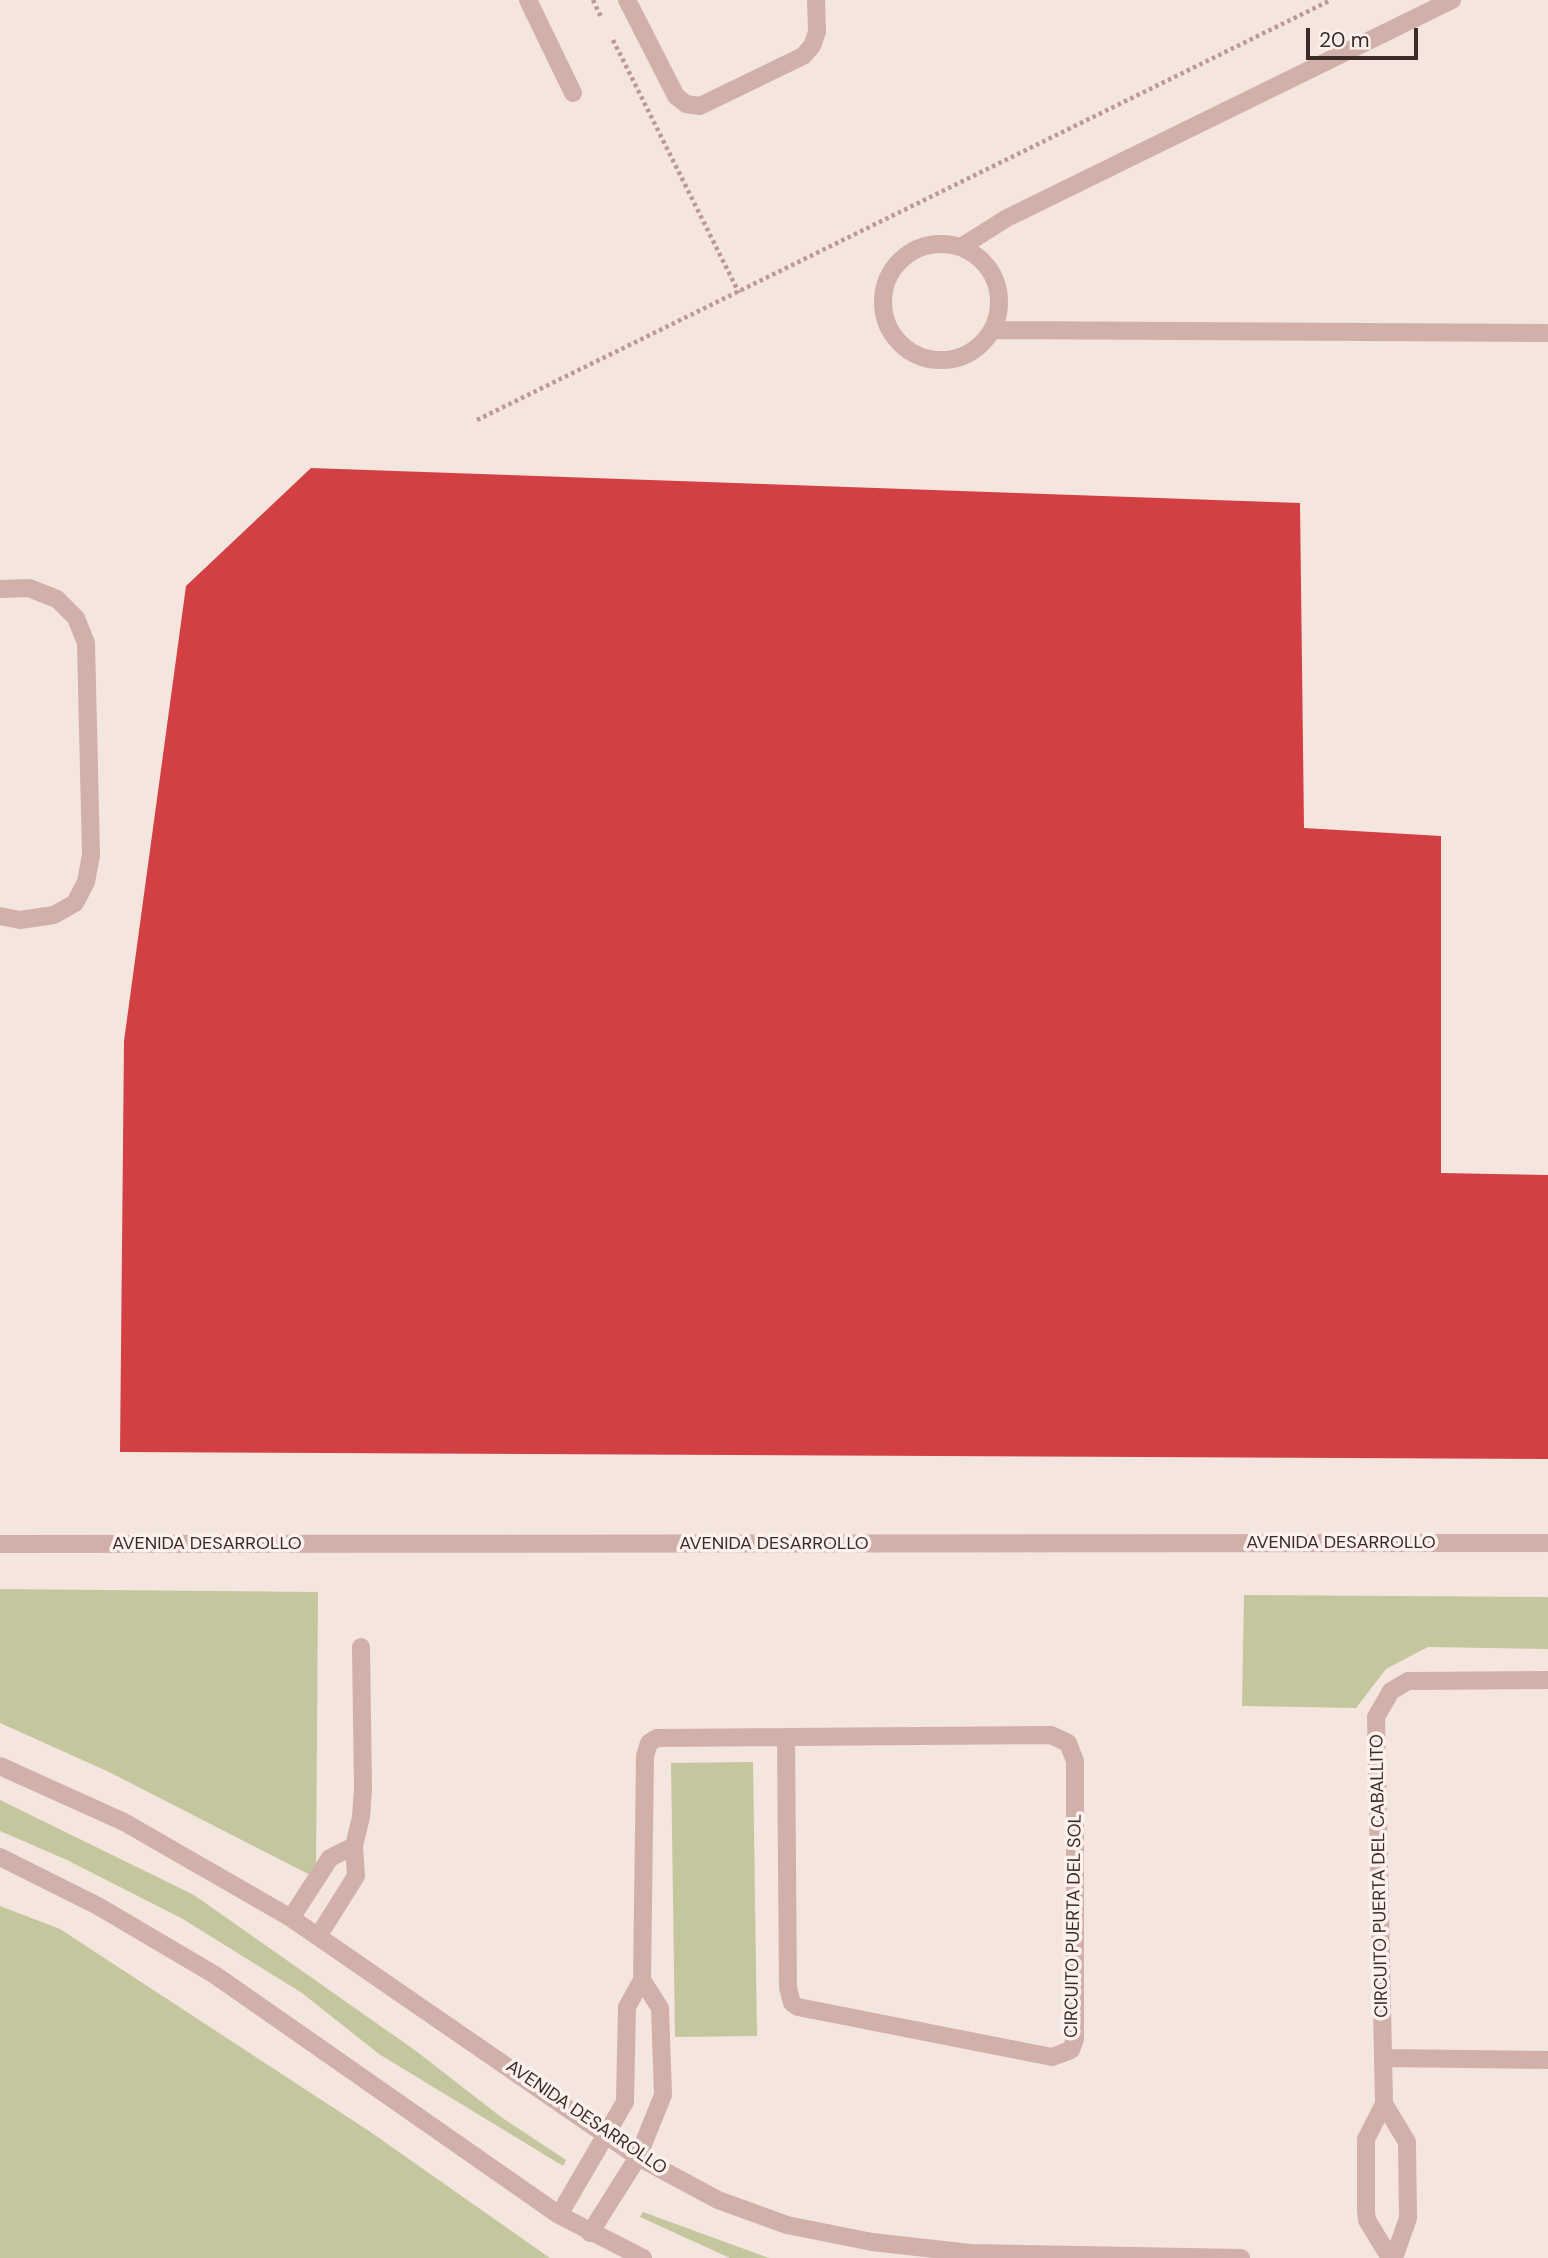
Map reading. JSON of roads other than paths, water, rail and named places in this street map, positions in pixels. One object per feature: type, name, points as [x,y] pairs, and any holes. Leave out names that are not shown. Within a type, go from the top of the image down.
[{"type":"street","points":[[528,0],[573,93]]},
{"type":"street","points":[[627,0],[676,96],[686,104],[699,106],[803,56],[812,47],[817,32],[816,0]]},
{"type":"street","points":[[961,247],[1007,218],[1452,0]]},
{"type":"street","points":[[941,244],[961,247],[979,258],[998,289],[999,308],[994,330],[969,353],[951,360],[933,360],[914,354],[899,343],[888,328],[883,310],[884,291],[891,272],[904,257],[921,247],[941,244]]},
{"type":"street","points":[[994,330],[1548,333]]},
{"type":"street","points":[[0,589],[29,588],[57,599],[76,618],[86,643],[91,855],[86,882],[75,903],[54,915],[20,920],[0,916]]},
{"type":"street","name":"AVENIDA DESARROLLO","points":[[0,1544],[1548,1543]]},
{"type":"street","points":[[318,1935],[356,1876],[354,1846],[361,1817],[363,1789],[361,1647]]},
{"type":"street","name":"CIRCUITO PUERTA DEL CABALLITO","points":[[1384,2104],[1376,1717],[1382,1702],[1391,1691],[1408,1681],[1548,1680]]},
{"type":"street","name":"CIRCUITO PUERTA DEL SOL","points":[[559,2216],[625,2102],[627,2007],[642,1980],[645,1756],[649,1743],[657,1738],[786,1737],[1051,1735],[1068,1743],[1075,1761],[1075,2039],[1071,2050],[1052,2057],[798,2007],[792,2003],[788,1988],[786,1737]]},
{"type":"street","name":"AVENIDA DESARROLLO","points":[[0,1766],[124,1822],[318,1935],[638,2157],[718,2200],[787,2225],[873,2242],[970,2253],[1241,2258]]},
{"type":"street","points":[[291,1919],[330,1858],[354,1846]]},
{"type":"street","points":[[0,1857],[98,1906],[215,1975],[559,2216],[643,2258]]},
{"type":"street","points":[[590,2233],[638,2157],[663,2095],[660,2008],[642,1980]]},
{"type":"street","points":[[1384,2058],[1548,2060]]},
{"type":"street","points":[[1384,2104],[1407,2142],[1408,2218],[1392,2258]]},
{"type":"street","points":[[1384,2104],[1366,2139],[1366,2211],[1367,2220],[1392,2258]]}]
